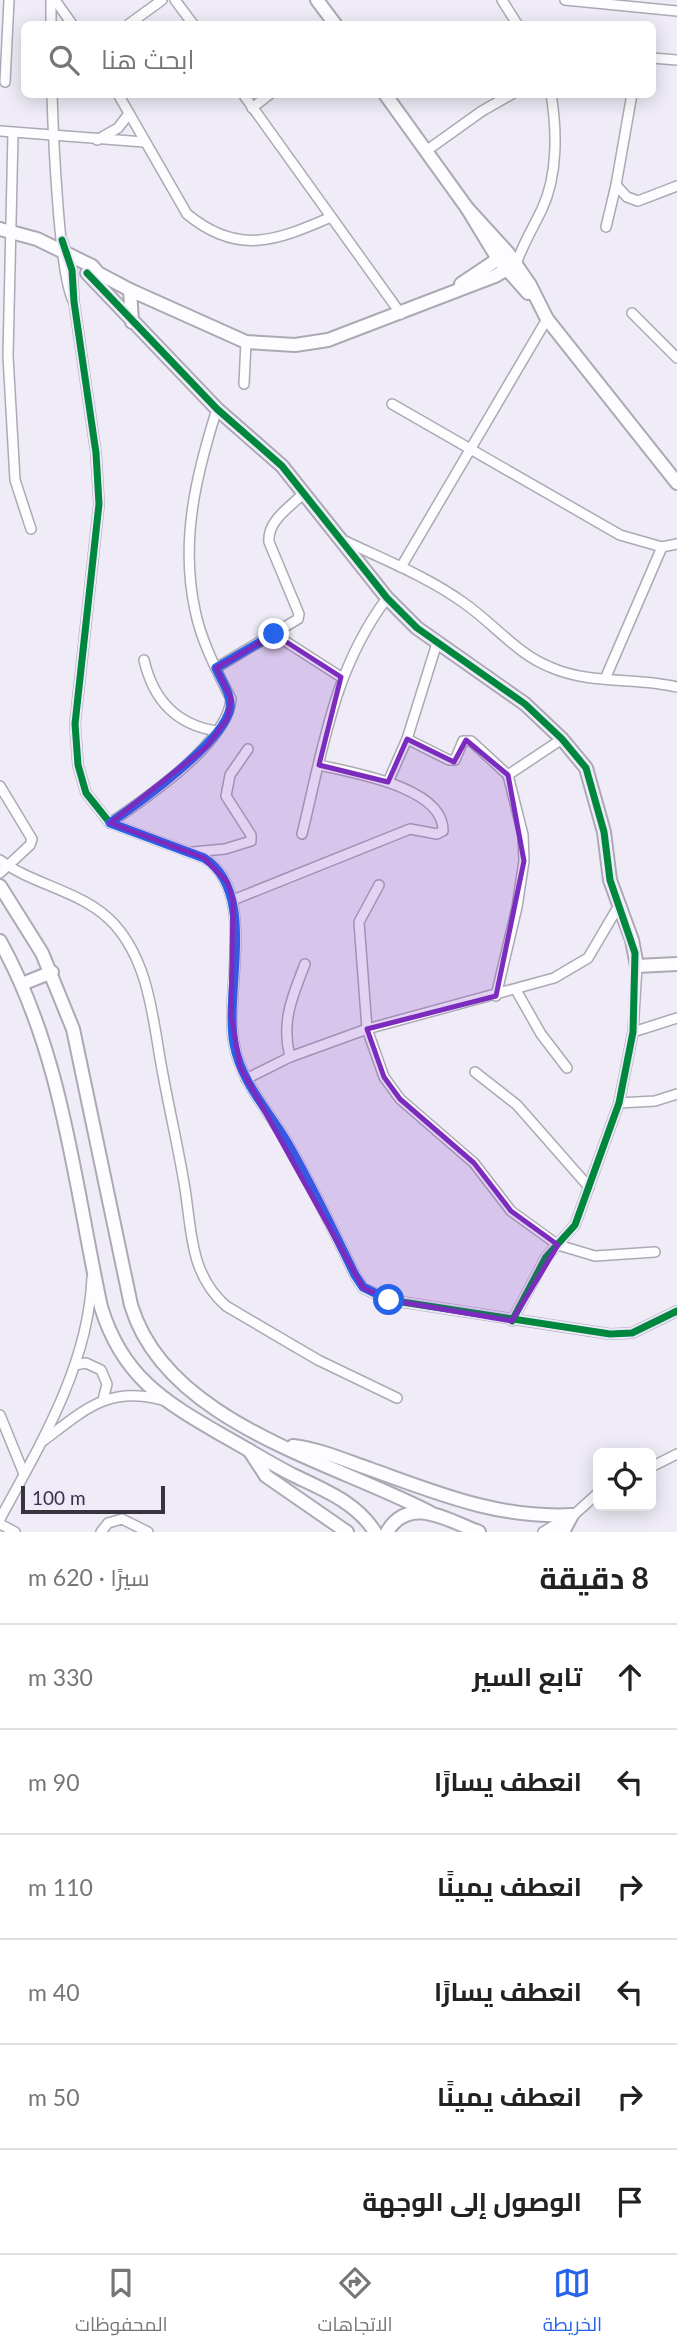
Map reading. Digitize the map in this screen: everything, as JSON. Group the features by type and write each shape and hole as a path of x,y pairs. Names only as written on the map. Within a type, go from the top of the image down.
{"street":[{"path":"5,82 9,0"},
{"path":"51,21 53,0"},
{"path":"53,0 70,21"},
{"path":"133,21 162,0"},
{"path":"175,0 191,21"},
{"path":"317,0 333,21"},
{"path":"502,0 515,21"},
{"path":"565,0 677,12"},
{"path":"656,58 677,60"},
{"path":"52,98 53,137 68,294 74,302 97,466 99,504 75,724 75,748 86,793 110,823 191,852 221,872 233,900 234,1043 246,1079 286,1140 363,1287 389,1300 593,1333 623,1334 643,1329 677,1311"},
{"path":"120,98 187,214 221,236 244,242 269,241 331,216"},
{"path":"246,98 401,314"},
{"path":"252,108 265,98"},
{"path":"388,98 467,208 510,260 547,320 677,483"},
{"path":"426,151 505,98"},
{"path":"4,230 65,254 93,273 246,342 295,345 328,340 401,314 510,260 542,209 550,184 555,138 551,98"},
{"path":"606,227 631,98"},
{"path":"96,140 118,128 128,116"},
{"path":"0,131 144,142"},
{"path":"13,133 4,230 4,314 15,480 31,529"},
{"path":"616,185 627,197 638,201 677,186"},
{"path":"93,273 117,306 217,410 282,466 345,541 387,598 437,643 525,704 562,739 586,768 604,832 610,880 632,940 637,966 633,1032 619,1103 572,1232 539,1269 512,1321"},
{"path":"117,306 117,296 126,288"},
{"path":"126,288 132,322"},
{"path":"632,313 677,358"},
{"path":"401,567 547,320"},
{"path":"244,384 246,342"},
{"path":"392,404 620,535 662,547 677,544"},
{"path":"110,823 206,747 227,719 230,699 195,610 189,543 193,491 217,410"},
{"path":"216,668 298,618 299,614 269,542 268,532 304,493"},
{"path":"345,541 401,567 460,600 494,630 548,667 604,679 677,687"},
{"path":"604,679 662,547"},
{"path":"302,834 341,677 366,626 387,598"},
{"path":"274,634 341,677"},
{"path":"388,782 407,739 437,643"},
{"path":"144,660 149,678 165,706 187,722 217,731"},
{"path":"407,739 449,760 455,760 463,741 471,741 508,775 523,835 524,861 517,907 496,996"},
{"path":"508,775 562,739"},
{"path":"191,852 225,849 251,841 251,835 226,796 230,775 248,749"},
{"path":"233,900 410,829 437,834 443,831 443,821 436,808 388,782 319,765"},
{"path":"0,786 32,839 30,845 3,866 98,911 114,924 142,972 185,1188 193,1252 206,1285 226,1306 318,1360 397,1398"},
{"path":"379,885 359,922 367,1029 384,1077 400,1099 474,1163 510,1211 558,1245 595,1256 655,1251"},
{"path":"0,886 52,972 80,1055 131,1305 140,1332 154,1356 181,1385 279,1446 479,1532"},
{"path":"246,1079 290,1057 367,1029 496,996 554,978 588,958 618,907"},
{"path":"0,941 41,1030 58,1085 101,1307 117,1348 134,1371 164,1400 249,1450 345,1501 364,1517 375,1532"},
{"path":"290,1057 285,1031 286,1016 305,964"},
{"path":"637,966 677,964"},
{"path":"22,984 52,972"},
{"path":"516,990 541,1034 567,1068"},
{"path":"633,1032 677,1018"},
{"path":"475,1072 517,1105 589,1187"},
{"path":"619,1103 655,1101 677,1094"},
{"path":"15,1532 0,1522 42,1443 75,1365 88,1314 92,1264"},
{"path":"75,1365 91,1364 104,1374 107,1390 103,1399"},
{"path":"42,1443 103,1399 128,1395 164,1400"},
{"path":"0,1415 24,1474"},
{"path":"279,1446 315,1450 481,1508 524,1515 572,1515"},
{"path":"249,1450 265,1476 347,1532"},
{"path":"656,1464 677,1454"},
{"path":"555,1532 593,1497"},
{"path":"387,1532 405,1515 430,1513"},
{"path":"544,1532 572,1515"},
{"path":"563,1532 572,1515"},
{"path":"101,1532 108,1523 122,1519 148,1532"}],"highlighted area":[{"path":"274,634 341,677 319,765 388,782 407,739 454,762 466,740 508,775 524,861 496,996 367,1029 384,1077 400,1099 474,1163 511,1211 558,1245 512,1321 389,1300 363,1288 240,1067 231,1015 233,900 227,882 204,858 110,823 206,747 227,719 231,699 216,668"}],"cycle path":[{"path":"62,240 72,270 74,302 96,453 99,504 75,724 78,765 86,793 110,823 204,858 220,873 230,893 235,917 232,1022 238,1058 249,1083 305,1175 355,1275 363,1288 389,1300 610,1334 632,1333 677,1311"},
{"path":"87,273 217,409 282,466 387,598 417,628 525,704 562,739 586,768 604,832 610,880 635,953 633,1032 619,1103 575,1225 546,1257 512,1321"}],"route":[{"path":"274,634 216,668 230,699 230,710 227,719 206,747 137,805 110,823 204,858 214,864 227,881 233,900 235,931 232,1015 234,1043 240,1067 286,1140 355,1275 373,1295 389,1300"}]}
